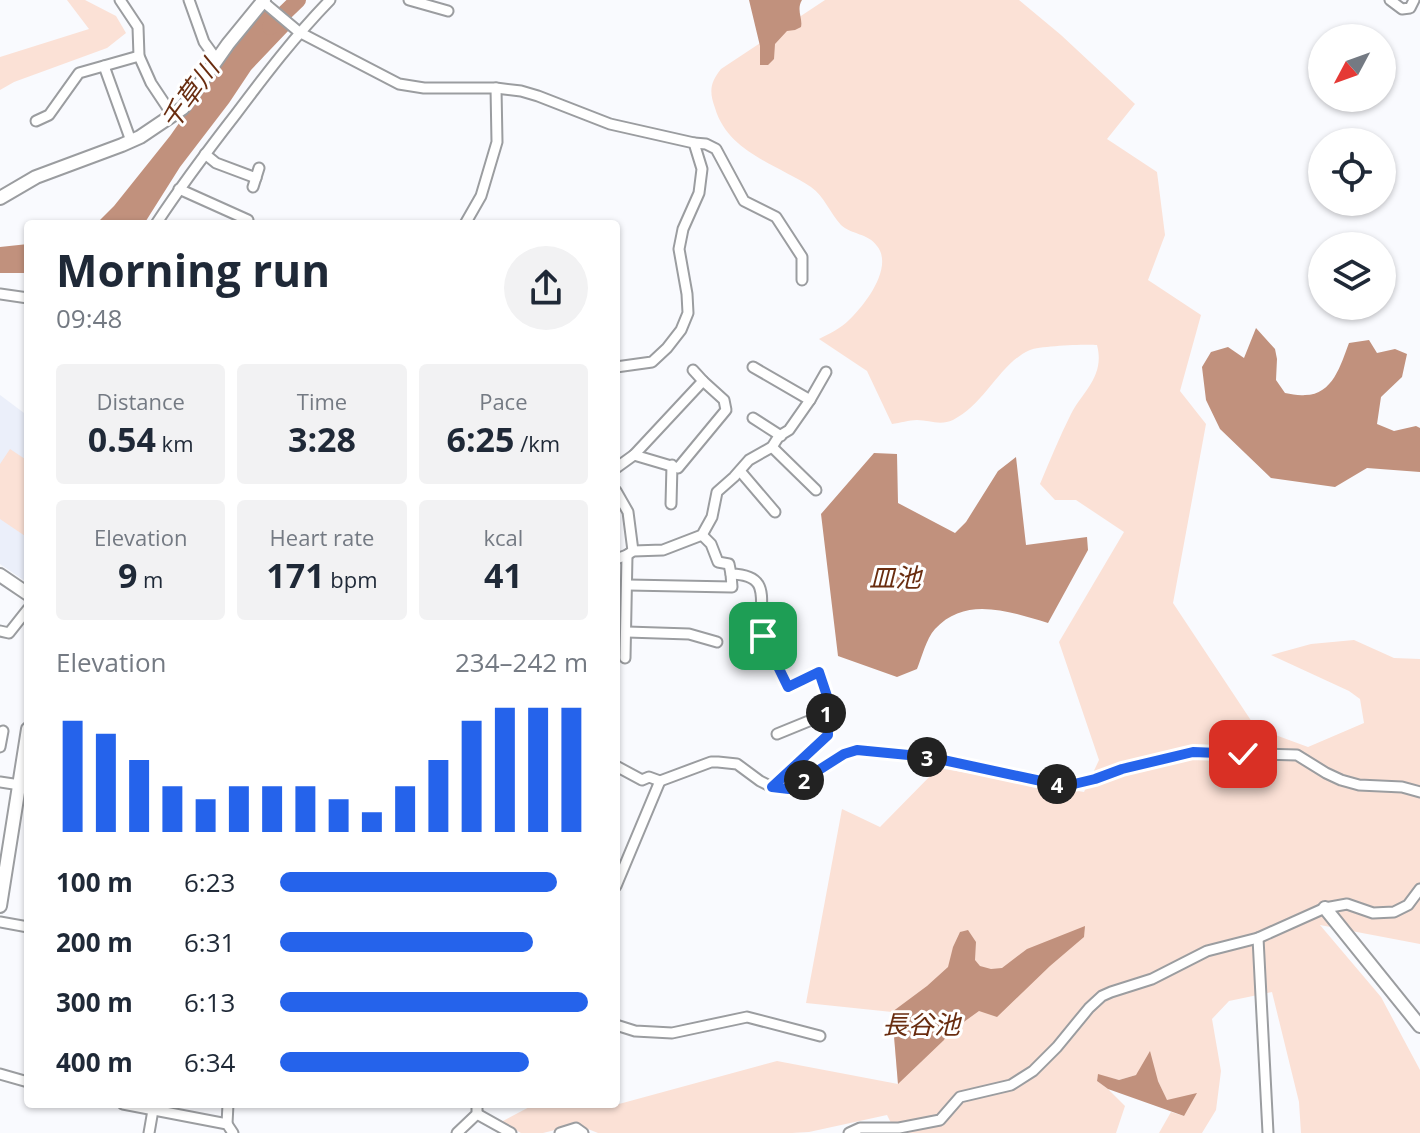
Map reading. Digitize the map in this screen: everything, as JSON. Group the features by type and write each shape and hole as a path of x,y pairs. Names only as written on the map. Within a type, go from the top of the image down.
{"street":[{"path":"120,0 138,27 139,56 151,83 173,116"},
{"path":"189,0 204,42 217,60"},
{"path":"159,220 296,31 330,0"},
{"path":"409,0 448,11"},
{"path":"1390,0 1402,9 1410,8 1414,0"},
{"path":"0,198 36,177 131,141 173,116 183,108 264,2 296,31 399,84 424,88 521,91 610,124 706,144 716,149 744,201 776,217 802,257 802,280"},
{"path":"36,121 49,115 79,73 139,56"},
{"path":"104,66 131,141"},
{"path":"467,220 481,196 497,142 496,88"},
{"path":"620,366 652,362 681,330 688,313 679,249 683,229 699,193 702,169 694,143"},
{"path":"205,154 216,163 256,177"},
{"path":"179,189 248,220"},
{"path":"231,220 233,213"},
{"path":"0,294 24,297"},
{"path":"753,367 810,400"},
{"path":"634,455 678,468 726,410 724,400 693,370"},
{"path":"620,557 630,553 663,550 702,535 712,517 717,492 749,460 772,447 789,430 826,372"},
{"path":"620,465 634,455 703,381"},
{"path":"753,418 781,436"},
{"path":"772,447 816,490"},
{"path":"671,504 672,465"},
{"path":"740,471 775,512"},
{"path":"620,498 628,512 630,553 625,658"},
{"path":"628,585 732,587 729,564 718,562 711,544 702,535"},
{"path":"731,574 747,574 760,586 763,636 788,687 819,672 827,696 828,735 772,787"},
{"path":"0,575 24,591"},
{"path":"0,631 9,633 24,614"},
{"path":"627,632 689,634 717,642"},
{"path":"777,734 826,714"},
{"path":"0,747 3,731"},
{"path":"620,768 642,780 649,777 660,781 711,762 737,764 772,787 789,789 844,754 857,750 929,757 1055,784 1074,784 1193,752 1297,755 1341,780 1420,792"},
{"path":"0,906 24,757"},
{"path":"620,876 660,781"},
{"path":"0,782 20,785"},
{"path":"849,1133 860,1128 899,1128 940,1120 960,1097 1011,1085 1033,1071 1102,996 1152,979 1207,951 1258,938 1325,908 1347,904 1373,913 1394,912 1408,905 1420,889"},
{"path":"1325,908 1420,1026"},
{"path":"0,922 24,926"},
{"path":"1258,938 1268,1133"},
{"path":"620,1026 635,1031 672,1033 747,1017 820,1036"},
{"path":"0,1074 24,1081"},
{"path":"146,1108 230,1129 228,1108"},
{"path":"457,1133 477,1109 511,1133"},
{"path":"149,1133 153,1110"},
{"path":"560,1133 576,1128 583,1133"}],"shaded area":[{"path":"67,0 85,0 116,16 126,33 107,48 0,90 0,57 89,29"},
{"path":"825,0 1019,0 1135,104 1107,139 1157,172 1165,235 1148,280 1201,315 1180,391 1206,424 1173,603 1256,728 1308,747 1364,723 1360,699 1271,655 1311,644 1354,640 1394,658 1420,659 1420,944 1320,925 1381,997 1420,1070 1420,1133 1301,1133 1299,1102 1272,992 1229,1001 1212,1019 1221,1071 1216,1110 1202,1133 1159,1133 1171,1112 1184,1116 1177,1098 1167,1101 1158,1081 1136,1075 1119,1080 1098,1075 1097,1081 1125,1106 1116,1133 896,1133 887,1115 792,1133 598,1133 571,1126 543,1133 521,1133 501,1122 527,1108 620,1108 620,1104 777,1061 898,1084 892,1012 806,1003 842,809 880,827 938,768 1084,792 1099,760 1059,642 1124,532 1076,500 1055,500 1040,484 1071,414 1096,374 1097,345 1030,350 1010,364 974,404 953,420 939,423 914,420 892,424 867,371 819,339 846,323 869,296 882,264 877,246 841,225 811,187 755,155 731,136 721,123 712,97 712,87 721,69"},
{"path":"0,395 24,413 24,580 0,564"},
{"path":"10,449 24,458 24,535 0,519 0,464"}],"water":[{"path":"749,0 802,0 801,27 787,31 775,44 774,59 768,65 760,65 760,46"},
{"path":"260,11 268,11 289,30 251,70 180,167 147,220 100,220 170,136"},
{"path":"24,244 24,273 0,273 0,247"},
{"path":"1256,328 1275,349 1276,380 1285,393 1303,395 1323,390 1334,377 1349,343 1369,340 1377,353 1395,349 1407,354 1402,377 1381,397 1377,424 1394,431 1416,426 1420,428 1420,472 1367,468 1335,487 1271,478 1220,429 1206,400 1202,367 1211,352 1228,347 1244,358"},
{"name":"皿池","path":"874,453 897,454 898,503 955,533 966,522 998,471 1016,457 1026,545 1087,537 1088,550 1048,623 989,609 960,612 935,629 917,669 897,677 838,656 821,514"},
{"name":"長谷池","path":"1085,926 1084,937 997,1017 979,1011 947,1034 898,1084 892,1012 948,967 960,932 968,930 976,942 975,960 980,966 991,969 1002,968 1027,949"},
{"path":"1150,1051 1167,1100 1197,1093 1184,1116 1108,1089 1097,1081 1098,1074 1119,1080 1136,1075"}],"waterway":[{"name":"千草川","path":"270,27 298,0"}],"route":[{"path":"763,636 788,687 819,672 827,696 828,735 772,787 789,789 844,754 857,750 929,757 1055,784 1074,784 1193,752 1243,754"}]}
